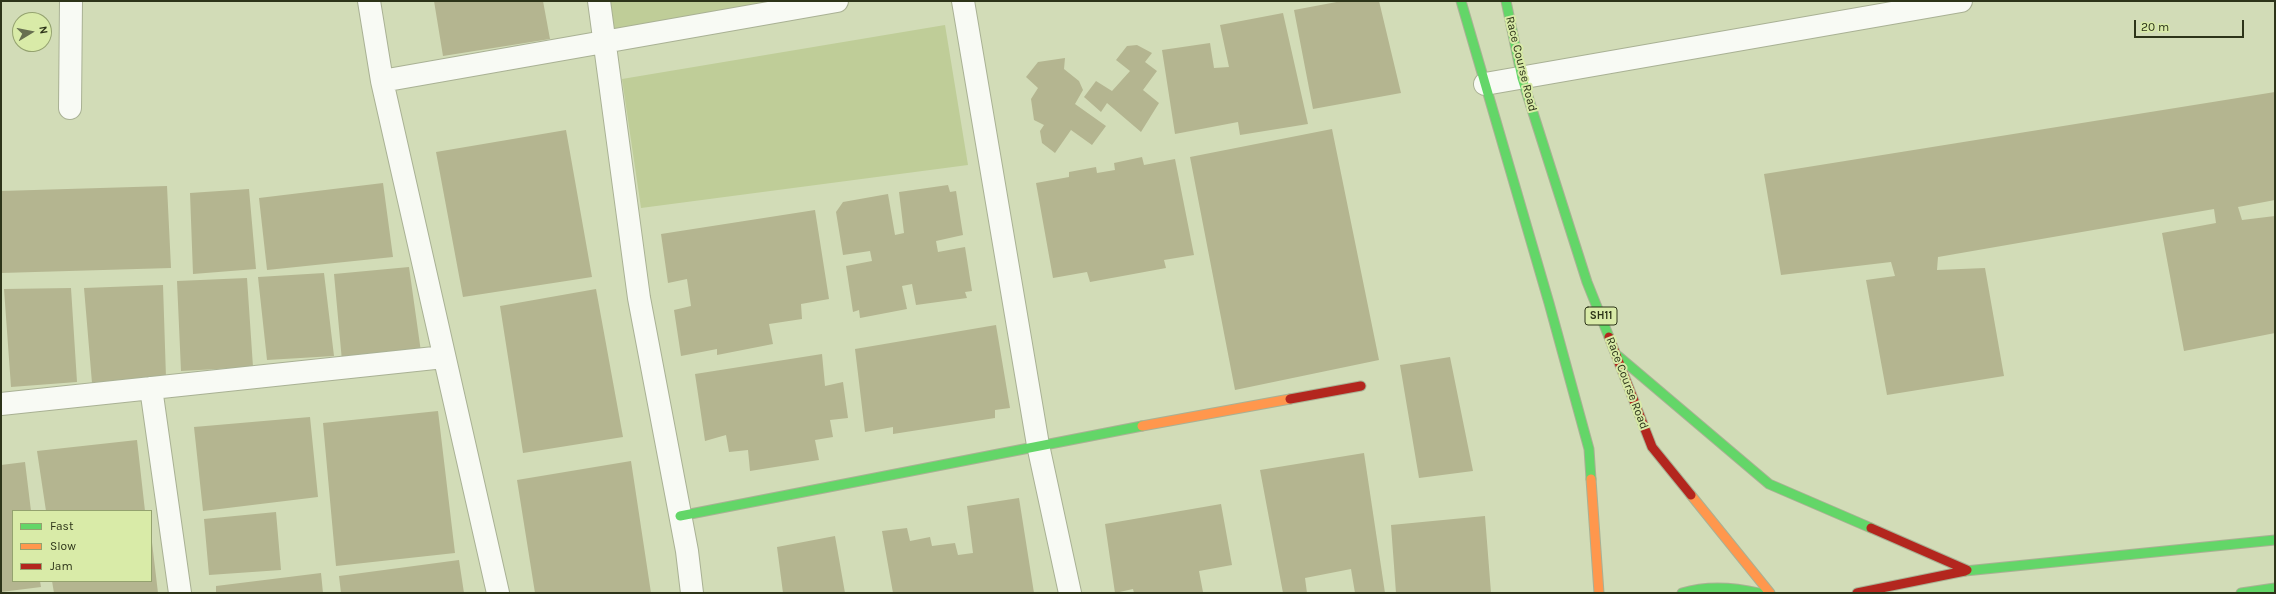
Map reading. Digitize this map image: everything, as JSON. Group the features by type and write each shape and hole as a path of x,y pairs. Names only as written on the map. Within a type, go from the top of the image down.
{"main road":[{"path":"1461,1 1549,303 1589,449 1599,593"},
{"name":"Race Course Road","path":"1506,1 1522,78 1587,282 1652,447 1770,593"},
{"path":"1616,354 1769,484 1967,570"},
{"path":"680,516 1038,445 1361,386"},
{"path":"1857,593 1967,570 2275,540"},
{"path":"1682,593 1699,587 1738,587 1759,593"},
{"path":"2241,593 2275,588"}],"street":[{"path":"70,108 72,1"},
{"path":"369,1 382,81 498,593"},
{"path":"599,1 639,298 680,516 692,593"},
{"path":"382,81 837,1"},
{"path":"963,1 1038,445 1070,593"},
{"path":"1485,84 1960,1"},
{"path":"1,404 444,357"},
{"path":"151,388 180,593"}],"green space":[{"path":"610,1 805,1 614,35"},
{"path":"945,25 968,165 641,208 622,79"}],"building":[{"path":"434,1 543,1 550,39 443,56"},
{"path":"1342,1 1379,1 1401,93 1313,109 1294,10"},
{"path":"1283,13 1308,124 1240,135 1238,122 1175,134 1162,50 1210,43 1214,68 1229,67 1220,25"},
{"path":"1137,45 1152,53 1145,62 1157,71 1143,90 1159,103 1141,132 1107,103 1101,112 1084,97 1096,81 1112,91 1130,71 1116,60 1127,46"},
{"path":"1065,58 1064,69 1079,81 1083,90 1075,104 1106,126 1092,145 1071,130 1055,153 1042,143 1040,131 1044,125 1034,120 1031,99 1038,88 1026,77 1038,62"},
{"path":"2275,92 2275,200 2238,207 2242,220 2275,216 2275,333 2184,351 2162,233 2216,223 2214,209 1938,257 1937,270 1985,268 2004,376 1887,395 1866,280 1895,276 1891,262 1781,275 1764,174"},
{"path":"1332,129 1379,360 1235,390 1190,157"},
{"path":"566,130 592,277 463,297 436,152"},
{"path":"1142,157 1144,165 1175,159 1194,255 1164,260 1166,268 1090,282 1087,272 1053,278 1036,183 1069,177 1069,172 1096,167 1097,173 1115,170 1114,163"},
{"path":"383,183 393,257 267,270 259,198"},
{"path":"948,185 950,192 956,191 963,235 936,241 938,252 965,247 972,291 965,292 967,298 916,305 912,284 902,286 907,309 860,318 859,310 853,312 846,266 872,261 870,251 843,255 836,212 843,202 888,194 895,235 904,233 899,192"},
{"path":"167,186 171,268 1,273 1,191"},
{"path":"249,189 256,269 193,274 190,193"},
{"path":"815,210 829,299 801,304 802,319 769,324 773,344 717,355 717,349 681,356 674,310 691,306 687,279 668,283 661,234"},
{"path":"409,267 421,352 342,361 334,274"},
{"path":"324,273 334,356 267,360 258,277"},
{"path":"247,278 253,367 181,371 177,281"},
{"path":"163,285 166,378 92,383 84,288"},
{"path":"71,288 77,382 11,387 4,289"},
{"path":"596,289 623,437 523,453 500,306"},
{"path":"996,325 1010,408 995,410 995,418 893,434 893,427 865,432 855,349"},
{"path":"822,354 825,386 843,382 848,418 830,420 833,437 815,440 819,460 750,471 748,450 729,452 726,435 705,441 695,374"},
{"path":"1450,357 1473,471 1419,478 1400,365"},
{"path":"438,411 455,553 336,566 323,423"},
{"path":"310,417 318,497 203,511 194,427"},
{"path":"137,440 145,510 46,510 37,451"},
{"path":"1364,453 1385,593 1355,593 1351,569 1305,578 1307,593 1283,593 1260,470"},
{"path":"631,461 651,593 535,593 517,480"},
{"path":"25,462 31,510 12,510 12,582 40,582 41,587 1,592 1,465"},
{"path":"1019,498 1034,593 893,593 882,531 907,528 910,541 930,537 932,546 955,543 958,555 973,553 967,506"},
{"path":"1221,504 1232,565 1199,571 1203,592 1134,593 1133,589 1115,593 1105,524"},
{"path":"276,512 281,570 209,575 204,519"},
{"path":"1485,516 1491,593 1396,593 1391,525"},
{"path":"835,536 845,593 783,593 777,547"},
{"path":"152,542 158,593 54,593 52,582 152,582"},
{"path":"459,560 464,593 341,593 339,576"},
{"path":"321,573 323,593 216,593 216,586"}],"traffic: fast":[{"path":"1461,1 1549,303 1589,449 1591,479"},
{"path":"1506,1 1522,78 1587,282 1609,337"},
{"path":"1618,356 1769,484 1871,528"},
{"path":"680,516 1142,426"},
{"path":"1965,571 2275,540"},
{"path":"1682,593 1692,590 1711,588 1740,589 1759,593"},
{"path":"2241,593 2275,588"}],"traffic: slow":[{"path":"1142,426 1290,399"},
{"path":"1591,479 1599,593"},
{"path":"1691,495 1770,593"}],"traffic: jam":[{"path":"1609,337 1652,447 1691,495"},
{"path":"1290,399 1361,386"},
{"path":"1871,528 1967,570"},
{"path":"1857,593 1965,571"}]}
